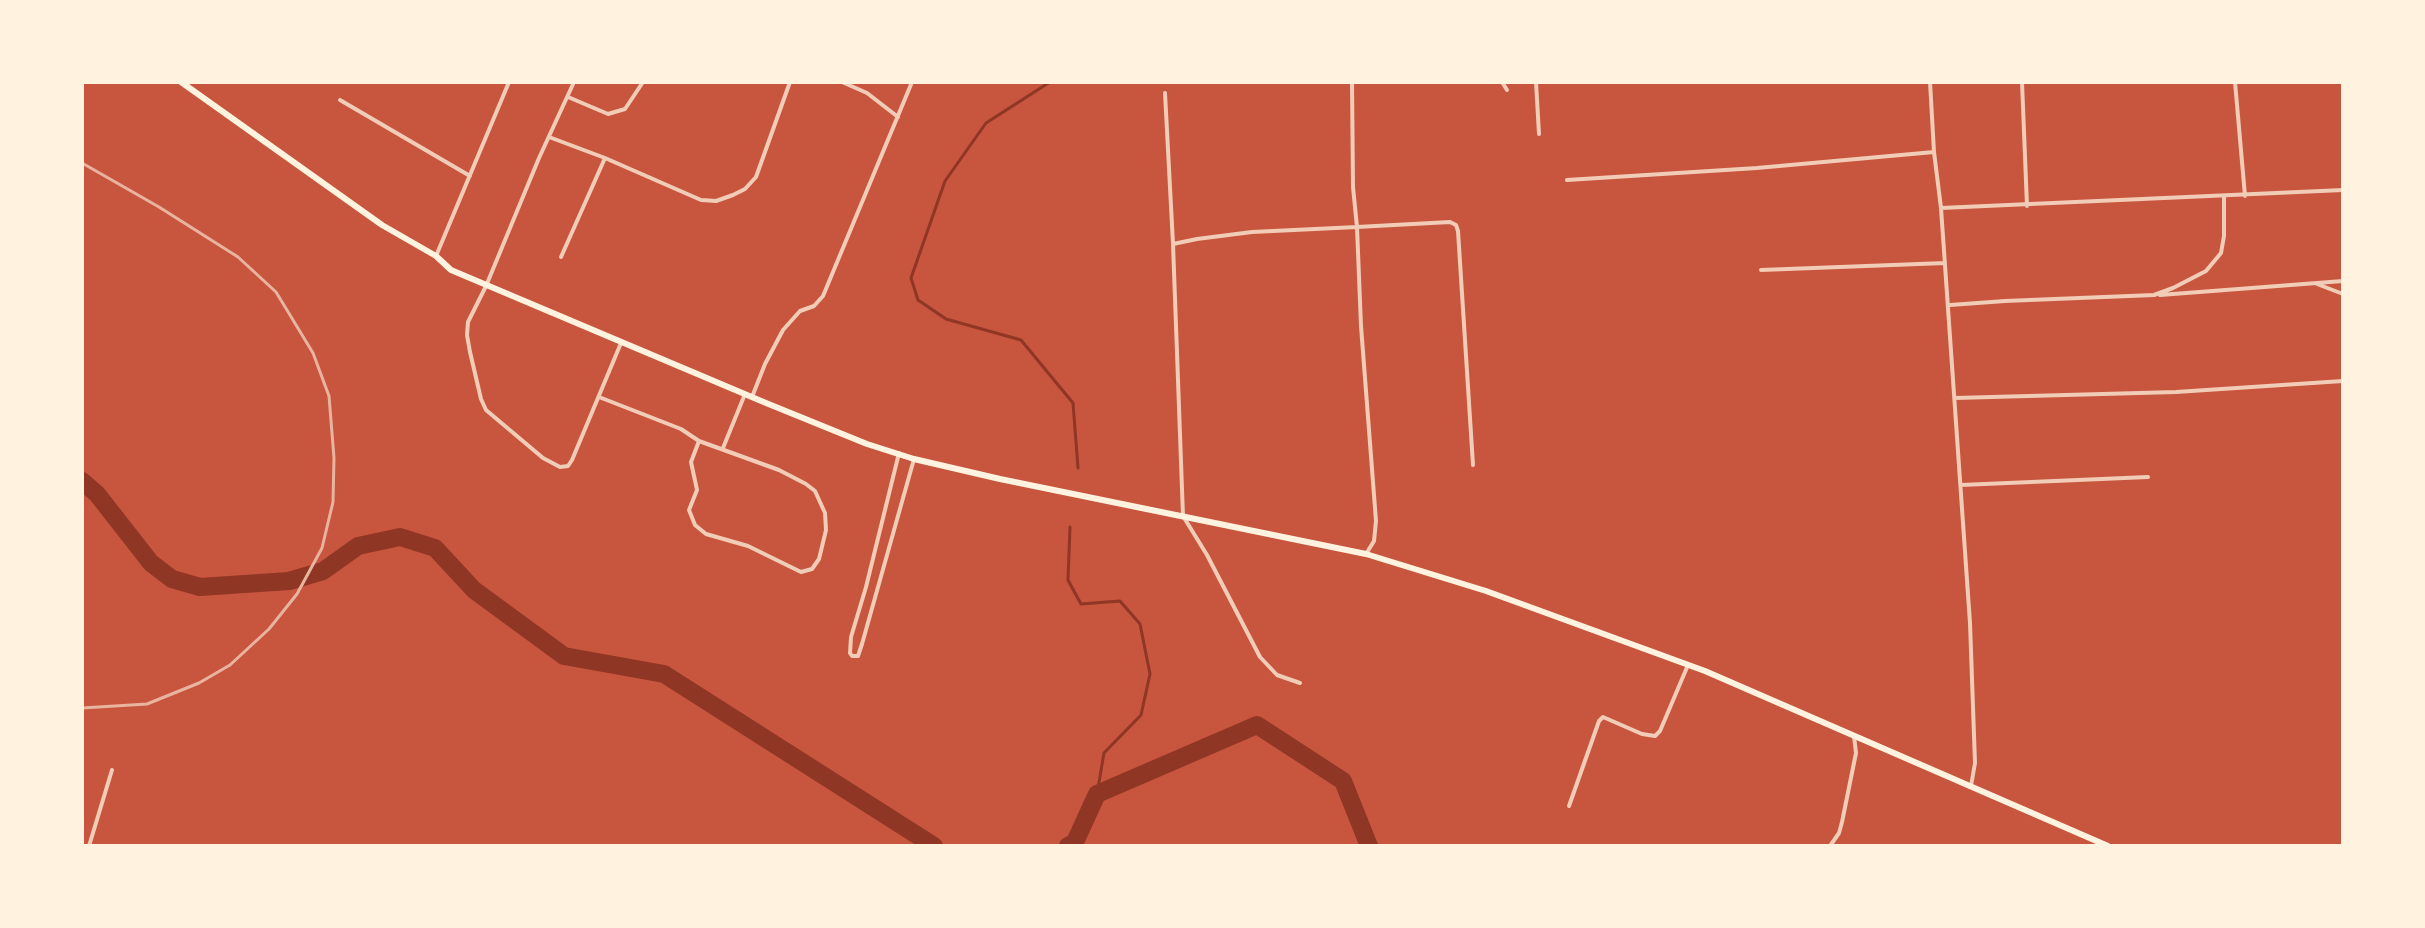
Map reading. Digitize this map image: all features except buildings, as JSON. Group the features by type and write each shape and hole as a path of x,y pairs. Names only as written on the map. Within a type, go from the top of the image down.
{"main road":[{"path":"181,82 382,225 436,256 451,270 867,444 914,459 1000,479 1366,554 1486,591 1688,665 2108,846"}],"street":[{"path":"436,256 509,82"},
{"path":"574,82 468,322 467,335 481,399 486,410 543,458 560,467 568,466 622,342"},
{"path":"568,97 608,114 625,109 643,82"},
{"path":"549,137 701,200 716,201 745,189 756,177 790,82"},
{"path":"842,82 867,93 898,117"},
{"path":"723,449 783,330 800,311 814,306 823,296 912,82"},
{"path":"1352,82 1353,187 1376,521 1374,541 1366,554"},
{"path":"1502,82 1507,90"},
{"path":"1536,82 1539,134"},
{"path":"1930,82 1970,623 1975,748 1971,786"},
{"path":"2022,82 2027,206"},
{"path":"2235,82 2245,196"},
{"path":"1165,93 1183,516 1260,657 1277,675 1300,683"},
{"path":"340,100 470,176"},
{"path":"1567,180 1757,168 1934,152"},
{"path":"561,257 605,158"},
{"path":"1941,208 2343,190"},
{"path":"2154,295 2192,280 2215,262 2221,253 2224,236 2224,197"},
{"path":"1173,244 1252,232 1443,222 1456,225 1473,465"},
{"path":"1761,270 1945,263"},
{"path":"1948,306 2343,281"},
{"path":"2314,283 2343,294"},
{"path":"1955,398 2176,392 2343,381"},
{"path":"599,397 681,429 699,441 795,477 815,491 825,513 826,530 819,559 808,571 801,572 748,546 706,534 695,525 689,510 697,490 691,462 699,441"},
{"path":"899,453 851,637 852,656 858,656 860,652 914,459"},
{"path":"1961,485 2148,477"},
{"path":"1569,806 1599,721 1603,717 1642,734 1655,736 1660,731 1688,665"},
{"path":"1830,846 1842,822 1856,753 1854,736"},
{"path":"89,846 112,770"}],"waterway":[{"path":"1050,82 986,123 945,181 911,278 918,300 946,319 1021,340 1073,403 1078,468"},
{"path":"82,481 97,494 151,563 172,579 200,587 289,581 323,571 358,546 400,537 435,548 474,590 564,656 664,674 934,846"},
{"path":"1070,527 1068,580 1081,604 1120,601 1140,624 1150,674 1141,715 1104,753 1097,794"},
{"path":"1068,846 1075,842 1097,794 1257,725 1343,781 1369,846"}],"railway":[{"path":"82,163 238,257 276,292 313,353 329,396 334,458 333,502 322,548 297,594 269,629 230,665 199,683 147,704 82,708"}]}
